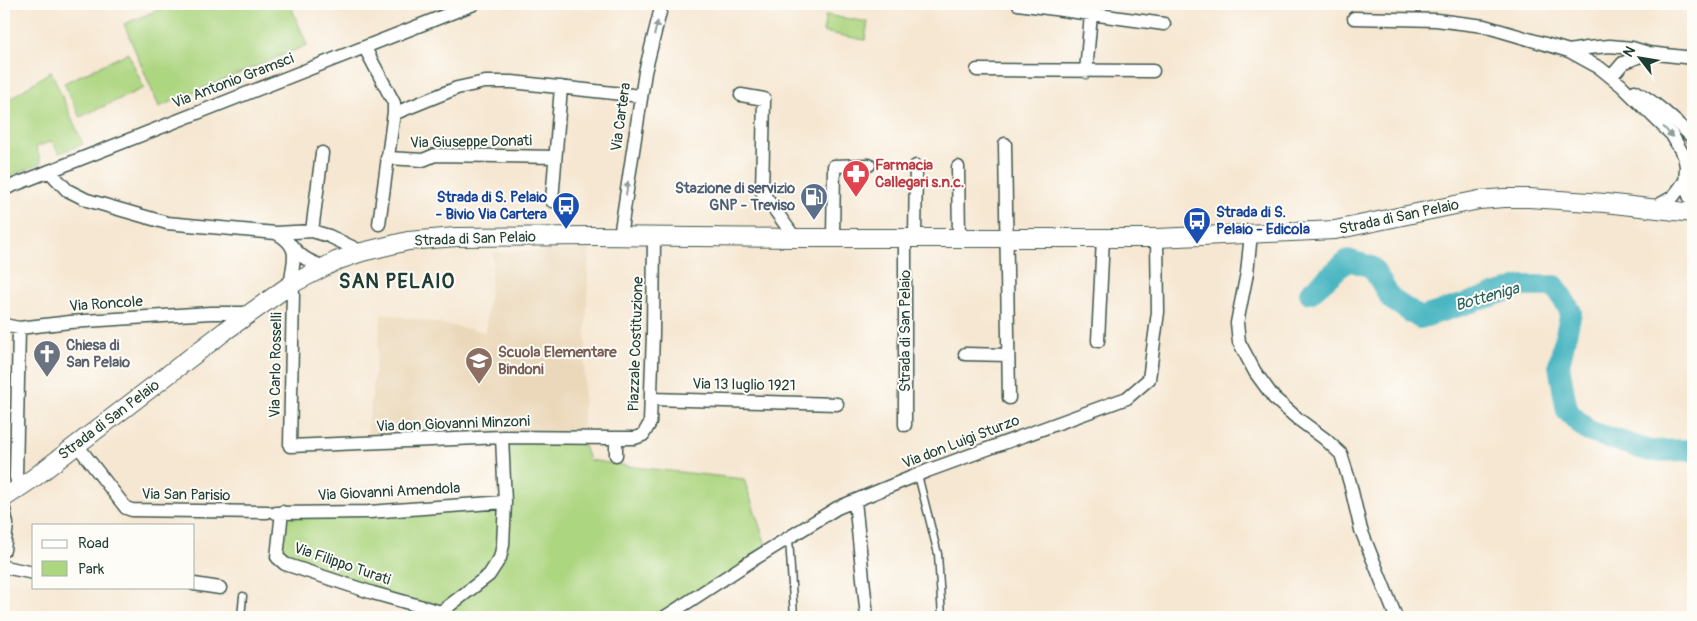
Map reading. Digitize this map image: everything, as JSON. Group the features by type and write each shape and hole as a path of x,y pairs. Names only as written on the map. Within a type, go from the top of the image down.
{"main road":[{"name":"Strada di San Pelaio","path":"4,498 290,284 324,266 362,252 408,242 430,239 620,236 1157,238 1335,230 1479,200 1529,198 1693,213"}],"street":[{"name":"Via Antonio Gramsci","path":"4,189 474,4"},
{"name":"Via Cartera","path":"620,236 645,72 662,4"},
{"path":"1018,4 1164,24"},
{"path":"1086,72 1091,14"},
{"path":"1354,18 1436,20 1484,26 1569,52 1600,68 1672,135 1684,156 1686,191 1693,205"},
{"path":"1569,52 1610,46 1693,58"},
{"path":"365,48 394,104 379,224"},
{"path":"1616,81 1623,63 1648,53"},
{"path":"977,70 1153,72"},
{"path":"1616,81 1645,96 1675,120 1693,138"},
{"path":"394,112 457,88 485,82 512,82 641,96"},
{"path":"552,201 561,87"},
{"path":"741,95 764,99 762,192 795,238"},
{"path":"1005,144 1009,398"},
{"path":"312,231 322,153"},
{"name":"Via Giuseppe Donati","path":"387,158 422,160 435,156 555,157"},
{"path":"832,238 834,166 869,165"},
{"name":"Strada di San Pelaio","path":"905,425 910,238 916,166"},
{"path":"958,167 959,238"},
{"path":"48,171 66,190 87,200 167,223 276,233 312,231 329,236 362,252"},
{"path":"1653,208 1673,197 1685,181"},
{"path":"276,233 289,241 303,258 313,264 324,266"},
{"path":"1251,234 1247,273 1237,323 1239,342 1255,372 1274,398 1341,454 1361,530 1396,617"},
{"name":"Piazzale Costituzione","path":"616,438 635,438 643,435 650,423 654,237"},
{"path":"1098,341 1103,238"},
{"name":"Via don Luigi Sturzo","path":"666,617 837,508 918,475 1128,398 1149,379 1158,312 1157,238"},
{"name":"Via Carlo Rosselli","path":"290,446 293,293 290,284 294,266 291,245"},
{"path":"210,313 225,331"},
{"name":"Via Roncole","path":"4,325 19,328 70,322 210,313 249,313"},
{"path":"19,328 16,477 19,488"},
{"path":"965,354 1008,355"},
{"name":"Via 13 luglio 1921","path":"651,399 837,404"},
{"path":"441,614 489,575 500,558 503,545 505,502 502,437"},
{"name":"Via don Giovanni Minzoni","path":"290,446 502,437 616,438"},
{"path":"616,438 616,455"},
{"name":"Via San Parisio","path":"77,445 126,508 132,510 275,513"},
{"path":"855,501 867,617"},
{"name":"Via Giovanni Amendola","path":"275,513 369,512 505,502"},
{"path":"4,509 6,524 4,550"},
{"name":"Via Filippo Turati","path":"275,513 277,557 285,564 373,594 441,614"},
{"path":"4,567 32,573"},
{"path":"195,584 220,588"}],"lane":[{"path":"918,475 938,554 942,617"},
{"path":"789,538 794,617"},
{"path":"241,617 243,596"}],"shaded area":[{"name":"Scuola Elementare Bindoni","path":"589,250 582,439 366,443 382,313 485,332 494,252"}],"green space":[{"path":"172,4 290,4 307,45 159,107 124,24"},
{"path":"826,15 868,22 865,40 823,32"},
{"path":"128,53 144,88 80,117 64,83"},
{"path":"51,71 83,144 59,153 52,141 36,147 41,163 4,179 4,103"},
{"path":"502,437 582,439 589,460 744,479 768,551 666,617 441,617 285,564 279,535 282,512 503,503"}],"waterway":[{"name":"Botteniga","path":"1310,293 1348,260 1372,267 1391,299 1420,318 1523,286 1555,286 1571,312 1559,365 1567,411 1588,431 1650,451 1693,450"}],"place":[{"name":"Farmacia Callegari s.n.c.","path":"856,198"},
{"name":"Stazione di servizio GNP - Treviso","path":"814,221"},
{"name":"Strada di S. Pelaio - Bivio Via Cartera","path":"566,230"},
{"name":"Strada di S. Pelaio - Edicola","path":"1197,245"},
{"name":"Chiesa di San Pelaio","path":"47,378"},
{"name":"Scuola Elementare Bindoni","path":"479,385"}],"district":[{"name":"SAN PELAIO","path":"397,281"}]}
